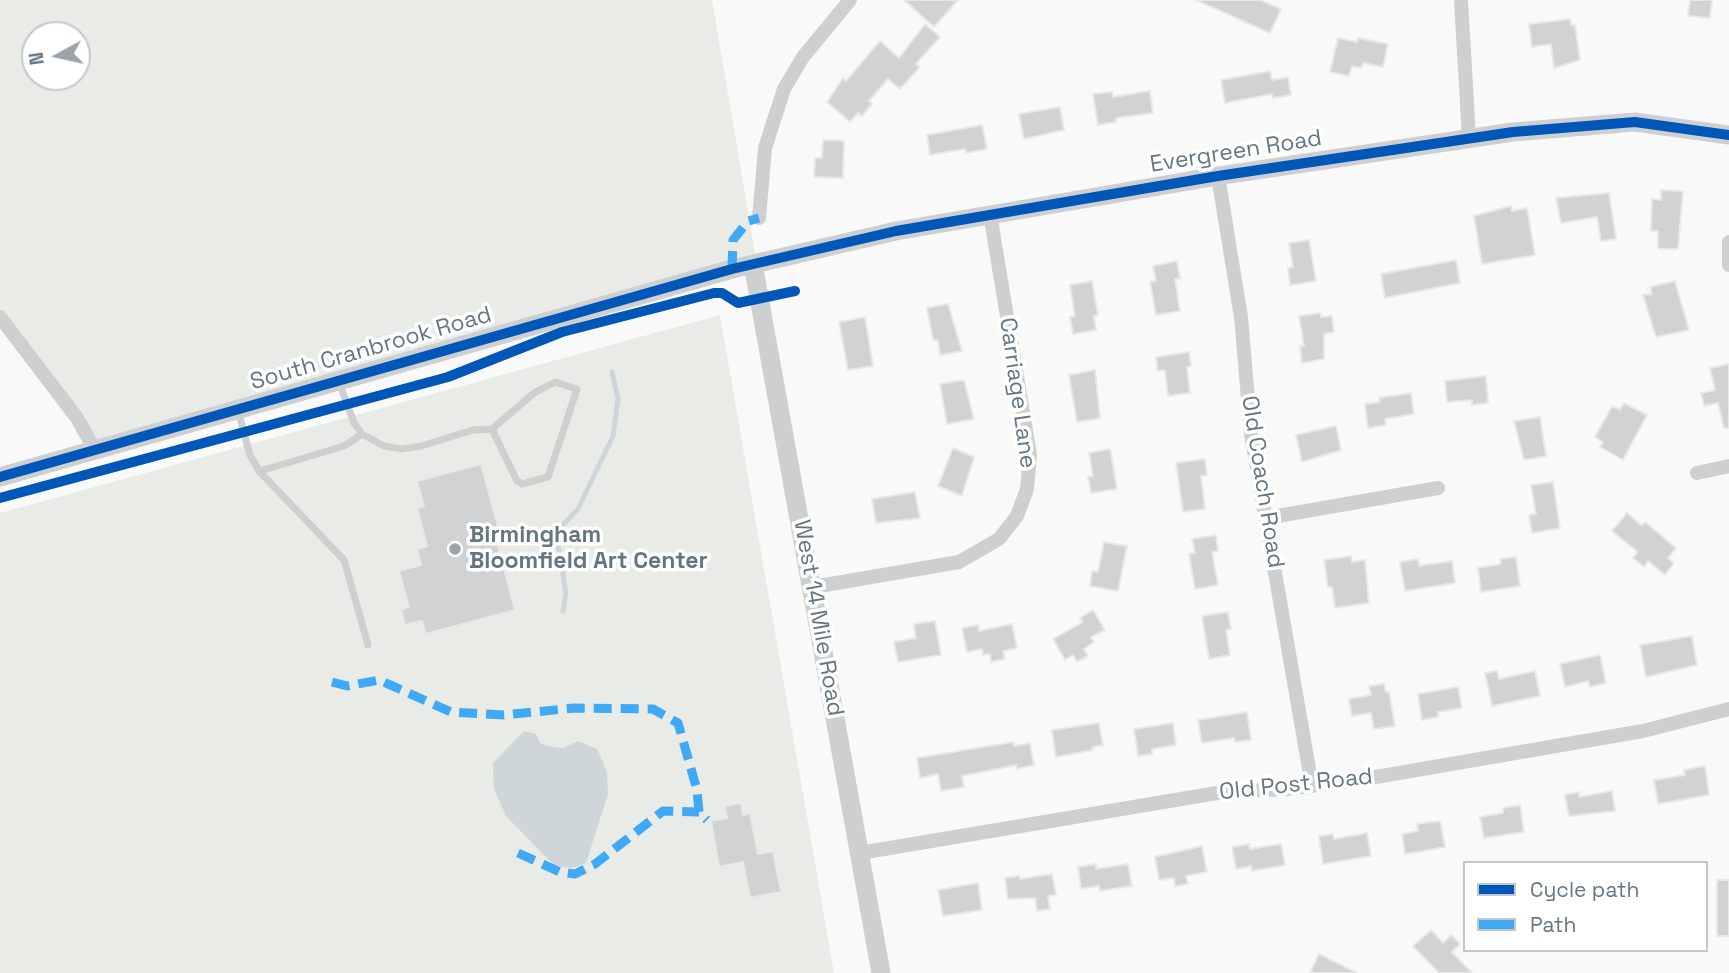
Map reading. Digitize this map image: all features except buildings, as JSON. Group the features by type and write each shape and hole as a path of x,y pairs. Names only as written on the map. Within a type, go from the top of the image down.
{"street":[{"path":"759,218 765,148 776,106 803,57 850,0"},
{"path":"1461,0 1469,138"},
{"name":"Evergreen Road","path":"753,264 990,214 1469,138 1623,122 1669,125 1729,135"},
{"name":"Old Coach Road","path":"1218,176 1240,307 1251,434 1312,786"},
{"name":"Carriage Lane","path":"813,587 959,562 999,538 1017,516 1027,489 1030,455 990,214"},
{"path":"1729,242 1729,265"},
{"name":"South Cranbrook Road","path":"0,477 753,264"},
{"name":"West 14 Mile Road","path":"753,264 881,973"},
{"path":"0,317 70,408 95,450"},
{"path":"1697,472 1729,466"},
{"path":"1266,518 1438,488"},
{"name":"Old Post Road","path":"860,853 1223,792 1312,786 1619,736 1729,709"}],"lane":[{"path":"338,381 354,423 362,434 384,446 402,449 473,430 492,429 543,387 555,382 577,389 548,477 522,484 517,481 492,429"},
{"path":"238,410 250,455 259,471 344,560 368,645"},
{"path":"259,471 344,446 362,434"}],"shaded area":[{"path":"0,0 712,0 756,259 93,441 0,321"},
{"path":"720,315 834,973 0,973 0,513"},
{"path":"524,731 536,734 540,743 548,746 563,748 578,741 597,749 607,772 608,794 586,863 572,868 555,866 506,816 494,789 493,763"}],"waterway":[{"path":"563,611 566,593 557,539 563,525 578,509 613,436 618,399 612,372"}],"marked path":[{"path":"732,269 733,240 748,221 759,218"},
{"path":"332,682 347,686 379,680 451,712 504,715 574,708 653,709 678,723 697,790 699,812 707,820"},
{"path":"518,853 560,872 575,874 595,864 663,811 699,812"}],"cycle path":[{"path":"0,477 732,269 896,231 1218,176 1513,132 1635,122 1729,135"},
{"path":"0,498 448,377 562,332 714,293 722,293 738,303 795,291"}],"place":[{"name":"Birmingham Bloomfield Art Center","path":"455,549"}]}
